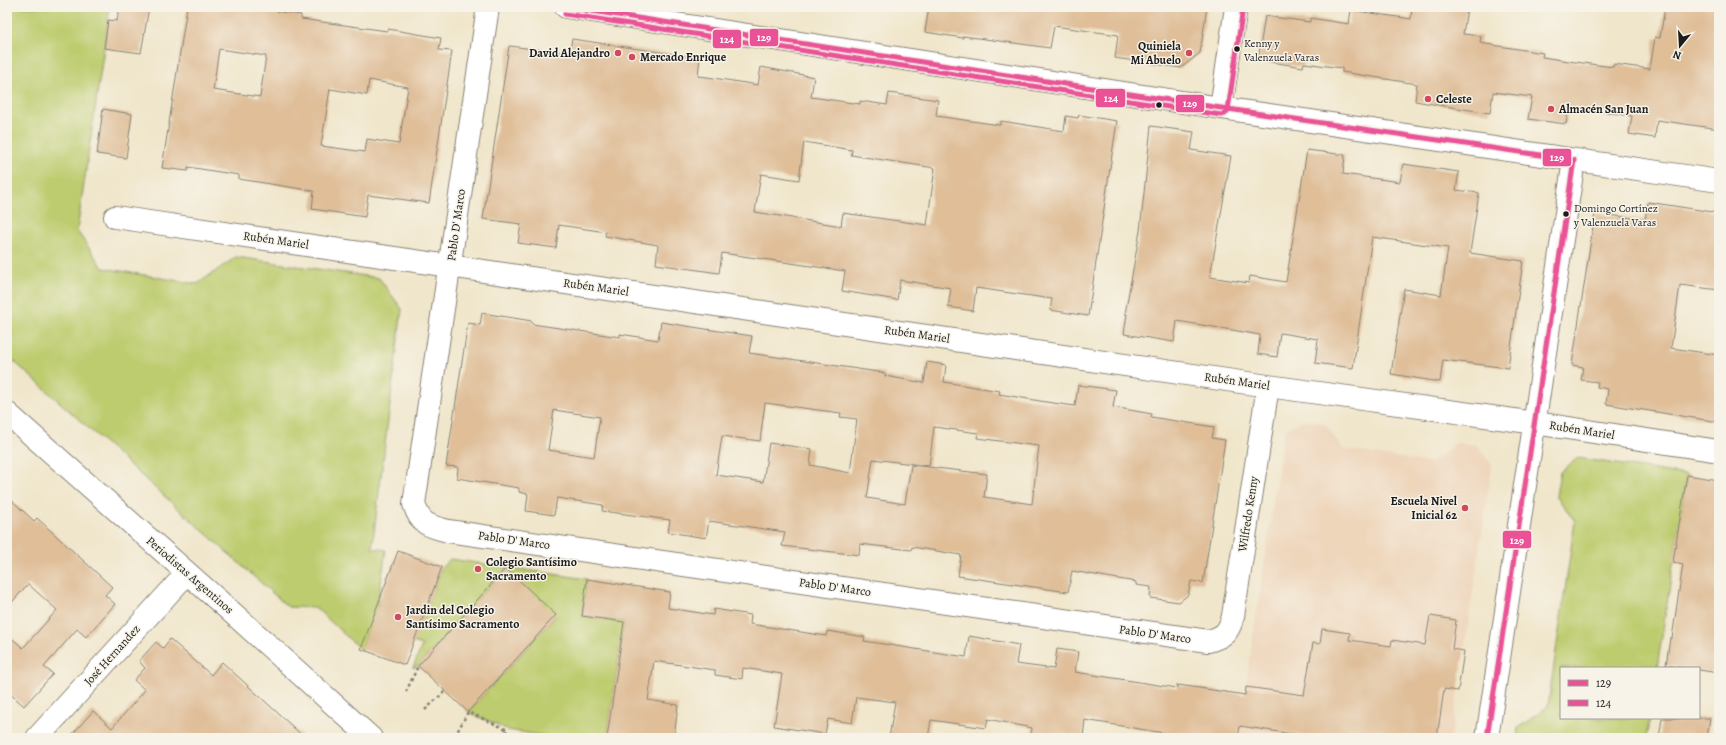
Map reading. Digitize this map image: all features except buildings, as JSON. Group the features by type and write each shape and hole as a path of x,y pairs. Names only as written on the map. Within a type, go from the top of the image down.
{"street":[{"name":"Pablo D' Marco","path":"488,7 414,504 418,516 424,523 448,531 1187,639 1208,641 1218,638"},
{"path":"566,7 1221,108 1719,181"},
{"path":"1221,108 1236,7"},
{"path":"1487,738 1574,160"},
{"name":"Rubén Mariel","path":"115,217 1268,386 1534,422 1719,451"},
{"name":"Wilfredo Kenny","path":"1218,638 1225,633 1230,626 1233,616 1268,386"},
{"name":"Periodistas Argentinos","path":"7,413 371,738"},
{"name":"José Hernandez","path":"36,738 187,573"}],"path":[{"path":"406,692 418,666"},
{"path":"425,710 445,691"},
{"path":"455,736 468,712 508,730 501,738"}],"shaded area":[{"path":"1303,420 1324,423 1343,449 1431,463 1456,443 1477,445 1492,465 1451,738 1238,738 1284,431"}],"green space":[{"path":"7,7 110,7 77,231 103,268 197,284 236,257 379,278 402,309 372,548 386,550 377,608 361,650 316,608 288,607 7,355"},
{"path":"1578,458 1687,475 1657,667 1560,667 1560,719 1650,719 1646,738 1517,738 1518,728 1548,706 1575,521 1556,496 1560,472"},
{"path":"450,559 587,579 582,616 624,622 607,738 558,738 508,730 468,712 556,616 506,568 418,666 413,668 422,645 413,642 442,567"}],"transit line":[{"name":"129","path":"566,7 1221,108 1574,160 1487,738"},
{"name":"124","path":"565,14 1221,115 1225,114 1228,110 1243,8"}],"place":[{"name":"Kenny y Valenzuela Varas","path":"1237,49"},
{"name":"David Alejandro","path":"618,53"},
{"name":"Quiniela Mi Abuelo","path":"1189,53"},
{"name":"Mercado Enrique","path":"632,57"},
{"name":"Celeste","path":"1428,99"},
{"name":"Almacén San Juan","path":"1551,109"},
{"name":"Domingo Cortínez y Valenzuela Varas","path":"1566,214"},
{"name":"Escuela Nivel Inicial 62","path":"1465,508"},
{"name":"Colegio Santísimo Sacramento","path":"478,569"},
{"name":"Jardin del Colegio Santísimo Sacramento","path":"398,617"}]}
